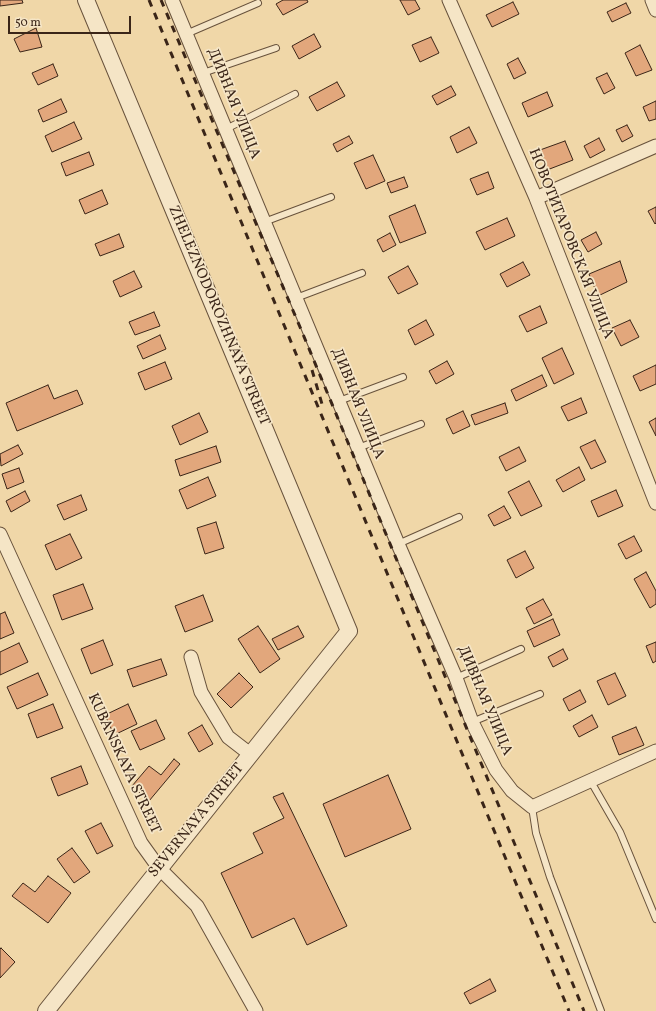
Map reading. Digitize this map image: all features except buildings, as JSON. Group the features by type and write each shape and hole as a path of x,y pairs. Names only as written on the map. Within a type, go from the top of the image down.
{"street":[{"name":"ZHELEZNODOROZHNAYA STREET","path":"86,0 349,632"},
{"name":"ДИВНАЯ УЛИЦА","path":"172,0 398,544 456,678 472,722 496,770 512,790 532,806"},
{"name":"НОВОТИТАРОВСКАЯ УЛИЦА","path":"449,0 536,198 656,503"},
{"path":"652,0 656,10"},
{"path":"536,198 656,146"},
{"name":"KUBANSKAYA STREET","path":"0,534 141,843 159,868 197,906 256,1011"},
{"name":"SEVERNAYA STREET","path":"46,1011 349,632"},
{"path":"191,657 201,692 228,737 250,754"},
{"path":"532,806 656,751"}],"lane":[{"path":"186,34 258,3"},
{"path":"203,73 276,48"},
{"path":"226,129 295,94"},
{"path":"264,222 331,197"},
{"path":"296,298 362,273"},
{"path":"339,401 403,377"},
{"path":"358,448 421,424"},
{"path":"398,544 459,517"},
{"path":"456,678 521,649"},
{"path":"472,722 540,694"},
{"path":"590,780 620,832 656,919"},
{"path":"532,806 536,833 550,877 601,1011"}],"railway":[{"path":"149,0 569,1011"},
{"path":"161,0 300,327 584,1011"},
{"path":"312,370 322,404"}]}
